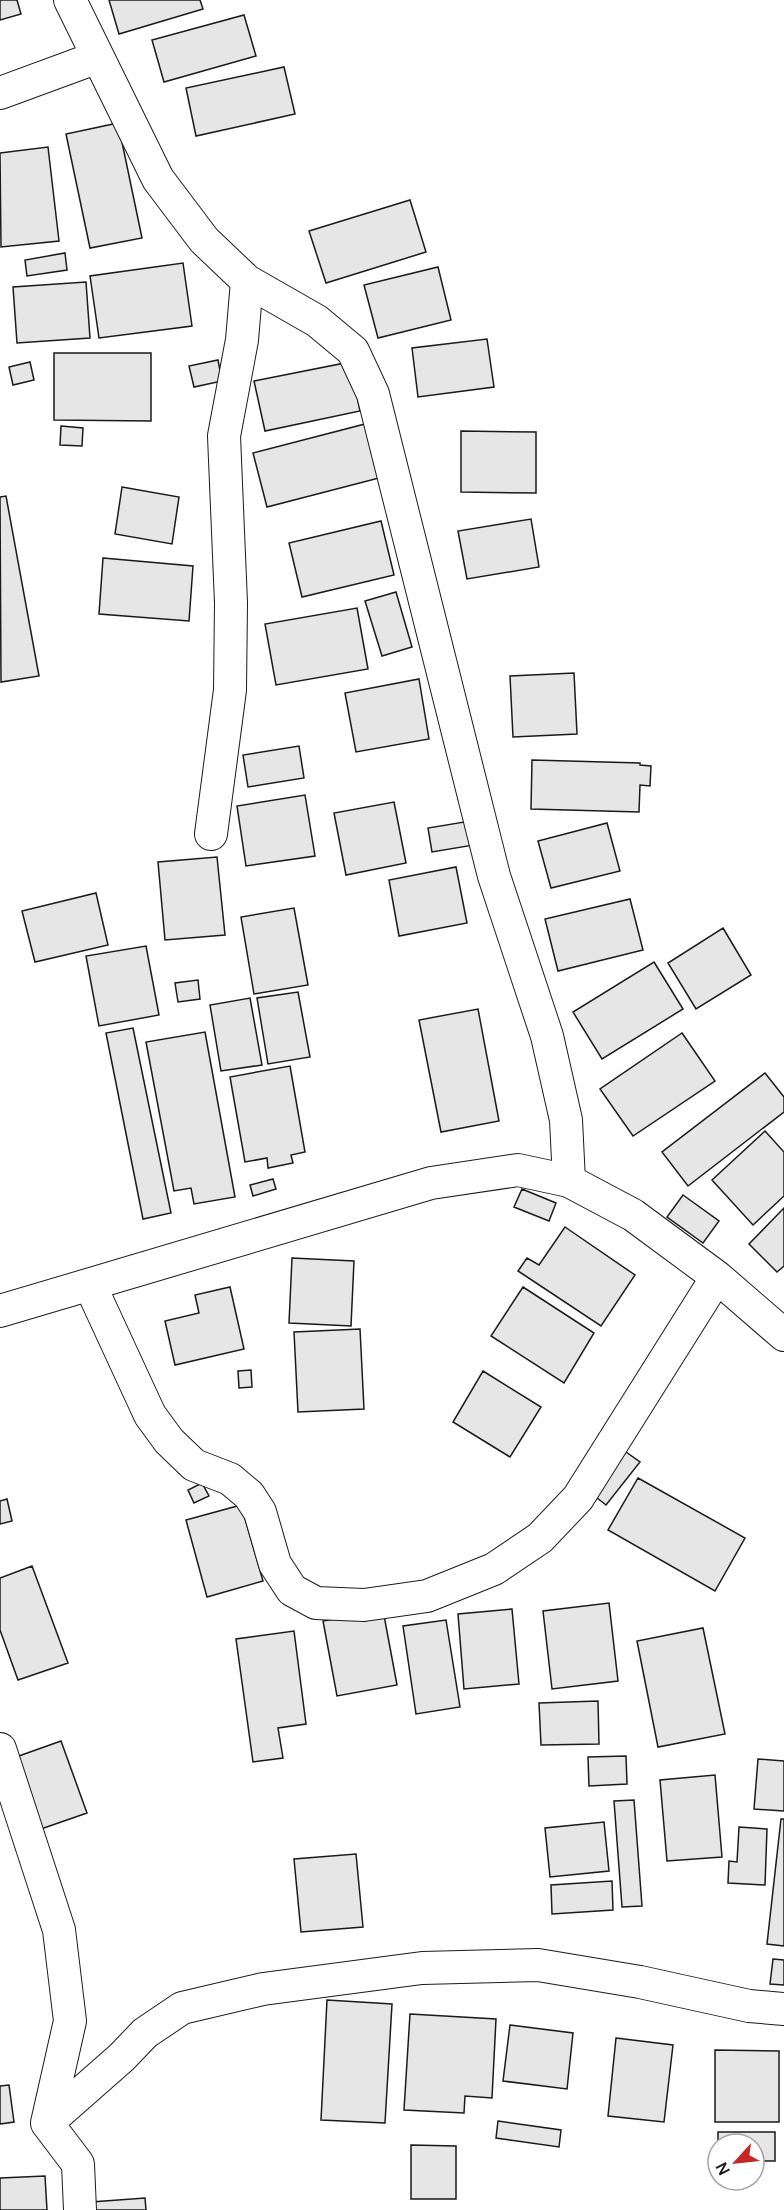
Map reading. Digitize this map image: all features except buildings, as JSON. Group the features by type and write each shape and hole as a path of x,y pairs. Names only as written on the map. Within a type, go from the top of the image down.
{"street":[{"path":"70,0 158,179 204,240 247,281 317,321 353,351 373,394 494,876 547,1036 566,1120 569,1181"},
{"path":"0,93 98,57"},
{"path":"211,834 230,690 231,603 224,436 242,340 247,281"},
{"path":"0,1311 431,1183 518,1170 569,1181 633,1215 717,1277 784,1335"},
{"path":"90,1286 150,1415 169,1441 194,1465 230,1479 249,1496 260,1512 275,1564 292,1590 316,1603 364,1605 427,1596 494,1569 540,1538 578,1498 717,1277"},
{"path":"0,1749 59,1930 70,2021 47,2123 78,2164 80,2210"},
{"path":"47,2123 122,2057 145,2033 182,2008 263,1989 422,1968 538,1965 640,1982 750,2006 784,2009"}]}
